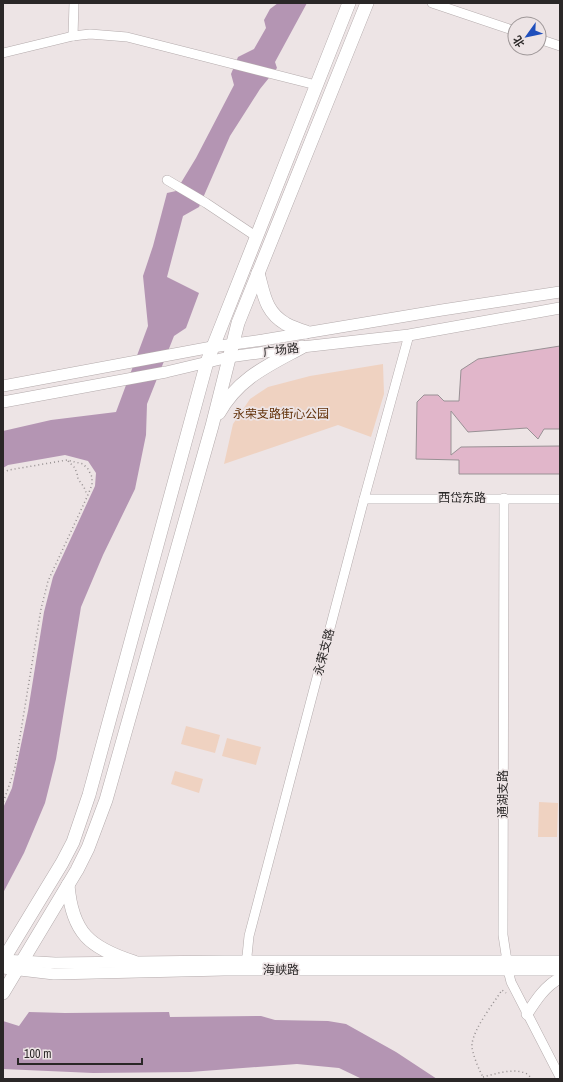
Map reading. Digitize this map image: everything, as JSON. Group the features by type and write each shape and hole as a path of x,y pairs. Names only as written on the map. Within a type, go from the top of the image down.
{"highway":[{"path":"3,960 62,864 73,842 89,795 207,362 348,3"},
{"path":"3,993 77,870 88,848 106,800 212,426 238,323 367,3"},
{"path":"258,273 267,306 275,316 286,324 306,332"},
{"path":"212,426 225,402 237,388 250,377 302,347"},
{"path":"68,885 74,914 82,931 88,939 94,945 109,953 134,962"}],"main road":[{"name":"广场路","path":"3,386 212,347 560,292"},
{"name":"广场路","path":"3,402 166,372 229,357 409,335 560,308"},
{"name":"海峡路","path":"3,960 54,974 246,965"},
{"name":"海峡路","path":"508,966 560,961"},
{"name":"海峡路","path":"3,968 20,965 55,963 134,962 246,965 508,966 560,970"},
{"path":"527,1014 542,993 554,981 560,978"}],"street":[{"path":"73,36 74,3"},
{"path":"432,3 507,28"},
{"path":"3,54 73,36 90,34 127,37 316,85"},
{"path":"547,42 560,46"},
{"path":"167,180 206,203 257,237"},
{"name":"永荣支路","path":"246,965 249,936 364,499 409,335"},
{"name":"通湖支路","path":"504,498 503,935 511,982 560,1078"},
{"name":"西岱东路","path":"364,499 560,499"}],"path":[{"path":"3,472 67,460 83,464 88,469 92,477 92,485 88,496 48,581 44,593 40,609 15,767 3,803"},
{"path":"67,460 74,467 78,479 88,496"},
{"path":"510,995 502,990 480,1024 472,1045 474,1056 483,1078 496,1074 518,1071 526,1073 532,1079"}],"green space":[{"name":"永荣支路街心公园","path":"383,364 384,394 371,437 338,425 224,464 233,424 250,399 268,387 310,376"},
{"path":"186,726 220,735 215,753 181,744"},
{"path":"227,738 261,747 256,765 222,756"},
{"path":"175,771 203,779 199,793 171,784"},
{"path":"539,802 558,803 557,837 538,837"}],"shaded area":[{"path":"278,3 307,3 275,62 277,68 260,89 230,136 199,207 183,216 167,277 199,293 186,328 174,336 147,404 146,435 135,489 103,555 81,607 56,759 45,803 24,853 3,893 3,808 12,788 28,711 44,612 53,577 95,486 96,473 88,461 65,455 8,465 3,468 3,431 51,420 116,412 148,326 143,276 153,246 167,193 176,191 196,158 234,85 231,74 238,57 254,49 266,28 264,20 270,9"},
{"path":"29,1012 169,1012 170,1017 261,1016 275,1020 328,1021 346,1024 396,1052 437,1079 362,1079 339,1068 297,1064 190,1072 93,1073 3,1069 3,1021 19,1026"}],"building":[{"path":"560,346 560,429 544,429 538,439 527,428 468,432 451,411 451,455 461,447 560,446 560,474 459,474 459,460 416,459 417,402 424,395 438,395 444,401 459,401 461,370 478,359"}]}
